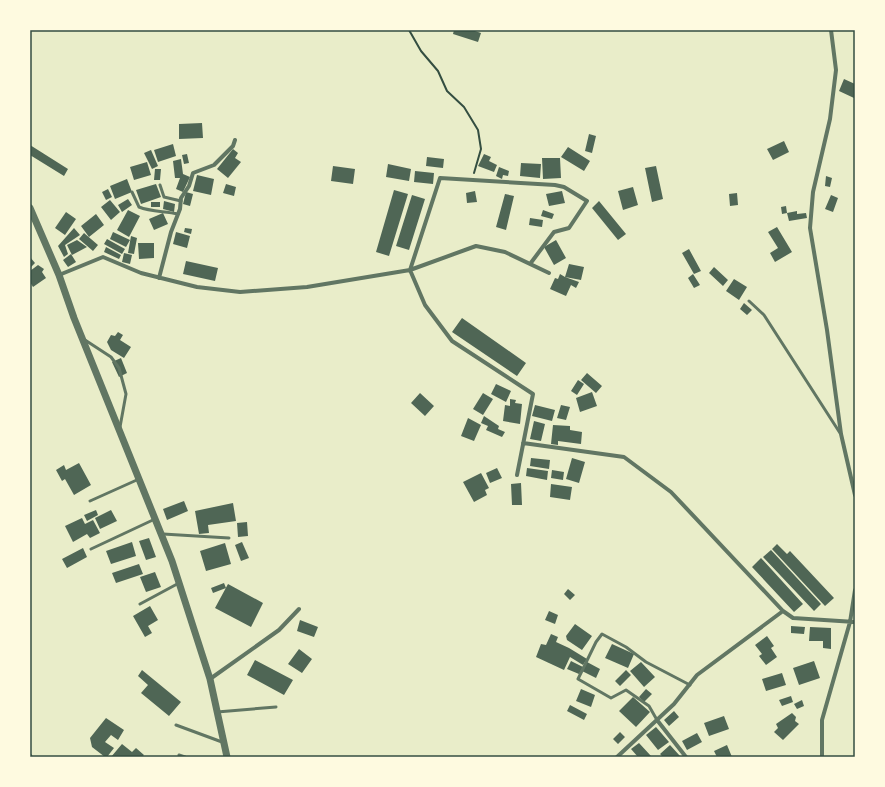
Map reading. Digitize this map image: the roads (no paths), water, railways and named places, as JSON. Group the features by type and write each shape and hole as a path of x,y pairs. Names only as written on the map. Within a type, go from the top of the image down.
{"street":[{"path":"831,30 836,70 830,119 813,192 810,228 827,330 841,434 855,495"},
{"path":"159,278 181,200 193,173 214,165 233,146 235,140"},
{"path":"518,476 533,394 452,341 425,305 410,270 440,178 556,185 564,187 587,201 569,228 554,232 530,264"},
{"path":"30,208 59,275 82,338 120,429 179,583 210,679 227,757"},
{"path":"59,275 103,257 141,273 159,278 196,287 240,292 307,287 410,270 476,246 505,252 549,273"},
{"path":"523,443 624,457 672,492 784,611 793,618 855,622"},
{"path":"822,757 822,720 850,622 855,590"},
{"path":"210,679 279,630 299,609"},
{"path":"617,757 674,704 697,675 784,611"},
{"path":"657,720 686,757"}],"lane":[{"path":"160,185 164,197 181,200"},
{"path":"132,192 139,207 148,211 156,210 178,214"},
{"path":"749,301 764,316 841,434"},
{"path":"82,338 111,357 119,368 126,394 120,429"},
{"path":"90,501 139,479"},
{"path":"91,549 155,519"},
{"path":"161,534 229,538"},
{"path":"140,604 179,583"},
{"path":"657,720 648,706 626,690 611,698 578,679 596,642 602,634 626,647 646,662 690,685"},
{"path":"217,712 276,707"},
{"path":"176,725 224,743"},
{"path":"178,755 186,757"}]}
